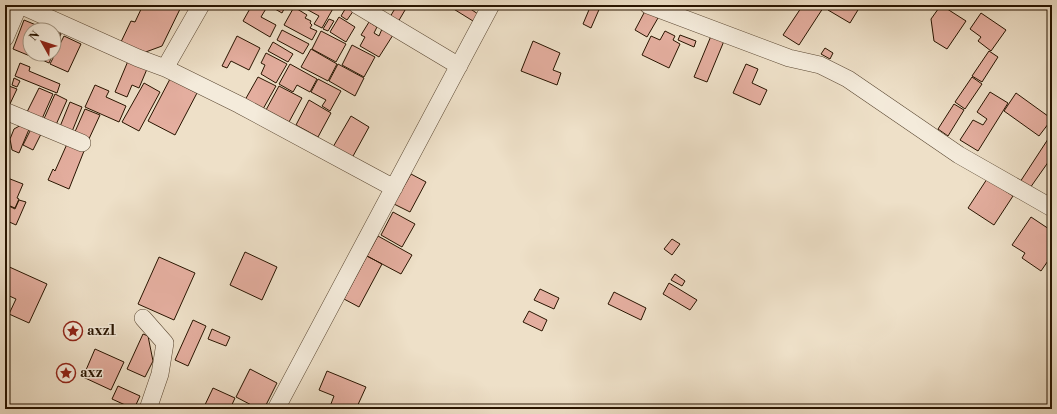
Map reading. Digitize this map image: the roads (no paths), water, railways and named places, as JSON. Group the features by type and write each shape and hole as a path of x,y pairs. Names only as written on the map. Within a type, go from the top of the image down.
{"street":[{"path":"5,38 20,5 138,58 165,68 240,105 394,188"},
{"path":"165,68 201,5"},
{"path":"357,5 459,66"},
{"path":"276,409 491,5"},
{"path":"648,5 789,58 820,65 848,78 959,155 1052,208"},
{"path":"5,111 82,143"},
{"path":"143,318 165,344 160,374 148,409"}],"place":[{"name":"axz1","path":"73,331"},
{"name":"axz","path":"66,373"}]}
